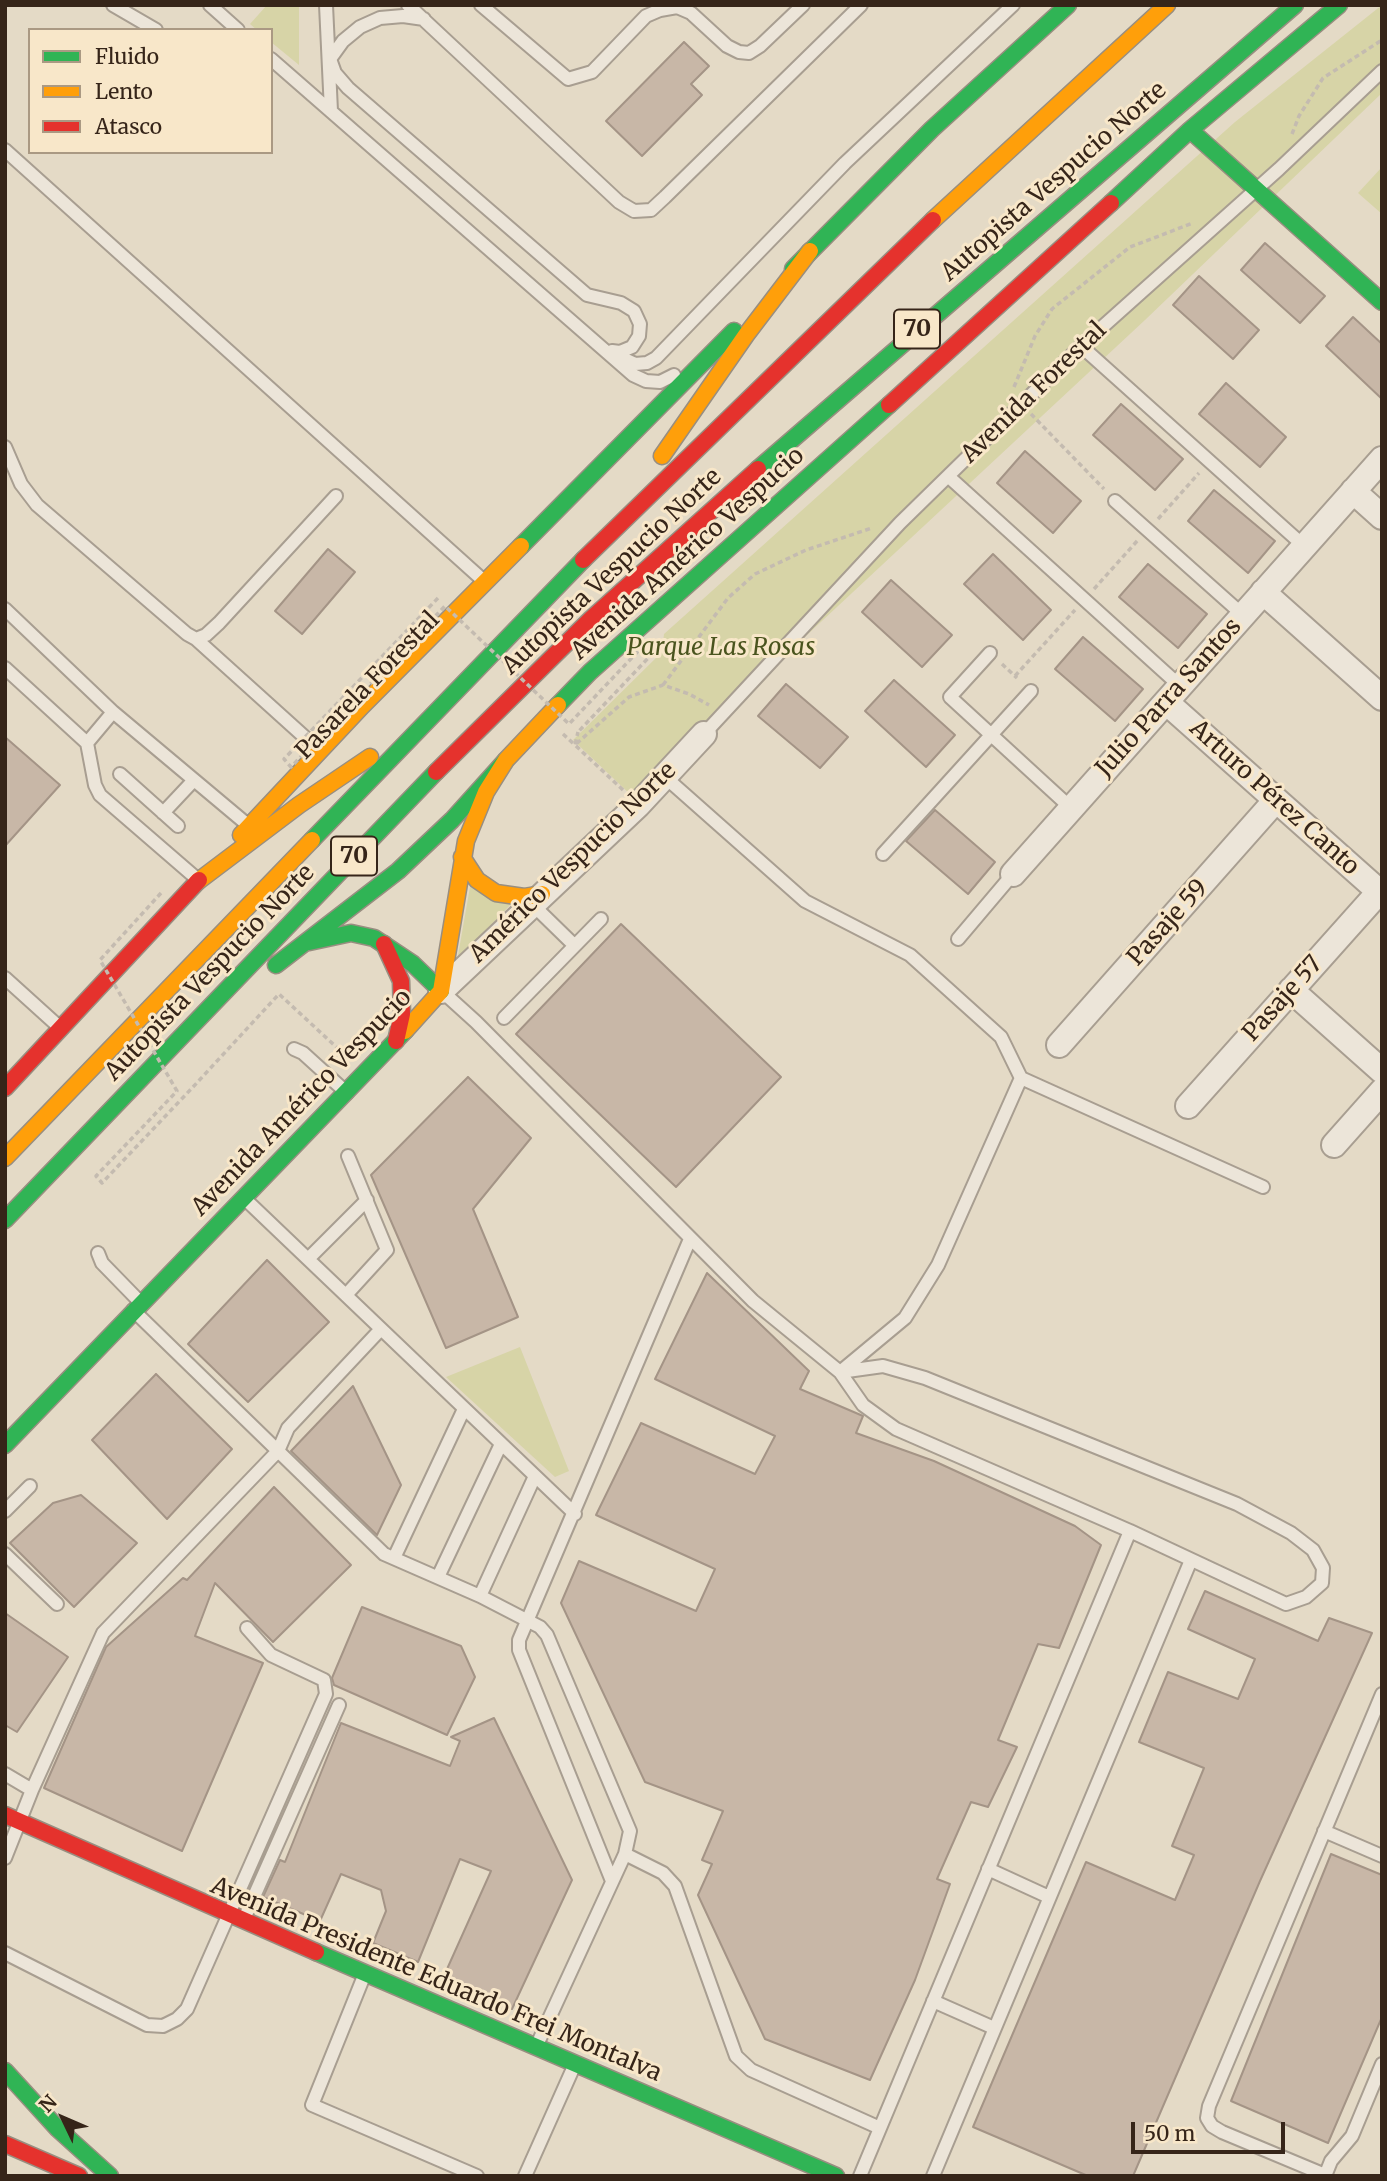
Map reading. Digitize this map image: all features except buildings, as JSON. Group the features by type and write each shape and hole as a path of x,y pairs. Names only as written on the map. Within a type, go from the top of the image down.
{"main road":[{"path":"5,1088 319,750 731,335 810,251 1019,48 1068,5"},
{"name":"Autopista Vespucio Norte","path":"5,1158 605,537 882,267 1167,5"},
{"name":"Autopista Vespucio Norte","path":"5,1220 420,787 591,619 831,404 1295,5"},
{"name":"Avenida Américo Vespucio","path":"5,1445 137,1306 347,1093 441,991 462,857 486,792 506,760 590,672 992,313 1190,130 1339,5"},
{"path":"1190,130 1382,302"},
{"path":"605,537 746,335 810,251"},
{"path":"198,881 299,805 432,714"},
{"path":"165,1054 398,871 452,820 506,760"},
{"path":"462,857 477,880 496,892 537,899"},
{"path":"304,944 351,933 382,943 413,964 441,991"},
{"path":"382,943 394,960 401,981 402,1014 396,1041"},
{"path":"5,1068 61,1028"},
{"name":"Avenida Presidente Eduardo Frei Montalva","path":"12,1819 237,1919 836,2176"},
{"path":"5,2071 58,2129 110,2176"},
{"path":"5,2144 79,2176"}],"street":[{"name":"Julio Parra Santos","path":"1013,874 1382,459"},
{"path":"1353,491 1382,517"},
{"path":"1263,592 1382,698"},
{"name":"Arturo Pérez Canto","path":"1173,694 1276,800 1380,893"},
{"name":"Américo Vespucio Norte","path":"441,991 638,805 704,734"},
{"name":"Pasaje 59","path":"1059,1045 1276,800"},
{"name":"Pasaje 57","path":"1188,1106 1380,893"},
{"path":"1291,990 1382,1070"},
{"path":"1334,1144 1382,1091"}],"lane":[{"path":"113,5 153,28"},
{"path":"210,5 236,28"},
{"path":"326,5 331,111"},
{"path":"408,5 619,202 634,211 651,210 861,5"},
{"path":"481,5 568,79 592,72 646,16 660,10 677,7 691,13 727,46 749,53 803,5"},
{"path":"602,348 635,364 647,363 656,358 845,163 1013,5"},
{"path":"1019,48 1046,5"},
{"path":"330,59 343,41 360,27 380,19 402,16 424,20"},
{"path":"330,59 335,73 348,88 587,295 621,303 634,311 640,324 639,336 632,347 620,352 602,348"},
{"path":"273,61 633,375 646,381 660,382 731,335"},
{"name":"Avenida Forestal","path":"704,734 900,523 1081,346 1279,169 1382,71"},
{"path":"5,150 485,582"},
{"path":"1081,346 1304,546"},
{"path":"5,447 21,484 37,505 196,639 319,750"},
{"path":"949,477 1085,600 1173,694"},
{"path":"196,639 206,635 219,623 336,496"},
{"path":"1115,501 1243,615"},
{"path":"5,609 113,712 249,826"},
{"path":"990,653 950,697 1072,808"},
{"path":"5,668 87,743 95,785 100,795 198,881"},
{"path":"883,855 1031,691"},
{"path":"87,743 113,712"},
{"path":"120,774 178,826"},
{"path":"665,778 805,901 910,955 1001,1037 1021,1078 1264,1187"},
{"path":"163,813 194,780"},
{"name":"Julio Parra Santos","path":"958,939 1013,874"},
{"path":"537,899 575,946"},
{"path":"504,1018 601,919"},
{"path":"5,978 61,1028"},
{"path":"441,991 476,1022 752,1301 840,1372 863,1405 896,1429 1130,1531 1286,1604 1306,1597 1322,1583 1323,1568 1313,1550 1291,1533 1237,1504 963,1393 883,1366 840,1372"},
{"path":"294,1049 303,1053 347,1093"},
{"path":"840,1372 905,1318 938,1265 1021,1078"},
{"path":"346,1295 387,1250 348,1156"},
{"path":"243,1198 575,1514"},
{"path":"308,1259 367,1200"},
{"path":"612,1881 519,1650 527,1621 575,1514 690,1238"},
{"path":"97,1253 137,1306 278,1451 384,1554 480,1596 540,1627 547,1635 630,1831 625,1854 535,2048"},
{"path":"5,1858 12,1819 32,1790 103,1633 278,1451 288,1428 381,1329"},
{"path":"394,1558 464,1409"},
{"path":"438,1577 501,1444"},
{"path":"480,1596 535,1476"},
{"path":"5,1511 30,1486"},
{"path":"860,2176 1130,1531"},
{"path":"5,1554 57,1604"},
{"path":"933,2176 1191,1560"},
{"path":"237,1919 234,1898 326,1694 324,1680 271,1655 247,1628"},
{"path":"1382,1694 1209,2106 1207,2118 1212,2126 1222,2132 1325,2175 1331,2161 1352,2136 1382,2064"},
{"path":"5,1953 148,2025 163,2026 177,2020 187,2009 237,1919 339,1705"},
{"path":"5,1774 32,1790"},
{"path":"1324,1830 1382,1856"},
{"path":"625,1854 663,1873 675,1886 736,2056 751,2070 880,2128"},
{"path":"988,1869 1049,1897"},
{"path":"365,1974 312,2105 477,2176"},
{"path":"933,2001 994,2028"},
{"path":"525,2176 575,2064"}],"path":[{"path":"1279,169 1298,116 1323,78 1382,40"},
{"path":"1015,676 1210,461"},
{"path":"638,805 575,745 629,697 663,685 728,598 755,574 806,550 889,522 900,523"},
{"name":"Pasarela Forestal","path":"438,598 284,759 292,766 445,606 569,724 645,645 653,653 578,733"},
{"path":"990,653 1031,691"},
{"path":"663,685 689,694 723,713"},
{"path":"161,893 100,960 177,1091 96,1177 102,1183 279,994 366,1073"}],"green space":[{"path":"267,5 299,5 299,65 273,44 273,28 255,28 250,24"},
{"name":"Parque Las Rosas","path":"1382,5 1382,93 1145,320 633,797 573,740 662,652 664,634 1235,122"},
{"path":"1382,167 1382,214 1358,193"},
{"path":"470,887 511,904 457,961"},
{"path":"520,1347 569,1471 555,1477 446,1377"}],"traffic: fast":[{"path":"793,269 932,129 1068,5"},
{"path":"758,469 1295,5"},
{"path":"1111,203 1190,130 1339,5"},
{"path":"1190,130 1382,302"},
{"path":"521,546 734,331"},
{"path":"558,705 590,672 889,405"},
{"path":"312,840 583,560"},
{"path":"276,965 398,871 452,820 506,760"},
{"path":"5,1220 436,772"},
{"path":"309,942 351,933 374,938 413,964 441,991"},
{"path":"5,1445 405,1031"},
{"path":"316,1952 836,2176"},
{"path":"5,2071 58,2129 110,2176"}],"traffic: slow":[{"path":"933,220 1167,5"},
{"path":"662,456 746,335 810,251"},
{"path":"241,835 362,706 521,546"},
{"path":"405,1031 441,991 466,841 486,792 506,760 558,705"},
{"path":"197,882 299,805 370,757"},
{"path":"5,1158 312,840"},
{"path":"462,857 477,880 496,893 524,897 542,894"}],"traffic: jam":[{"path":"889,405 1111,203"},
{"path":"583,560 933,220"},
{"path":"436,772 591,619 758,469"},
{"path":"5,1088 199,880"},
{"path":"384,944 401,981 402,1014 396,1041"},
{"path":"5,1815 316,1952"},
{"path":"5,2144 79,2176"}]}
